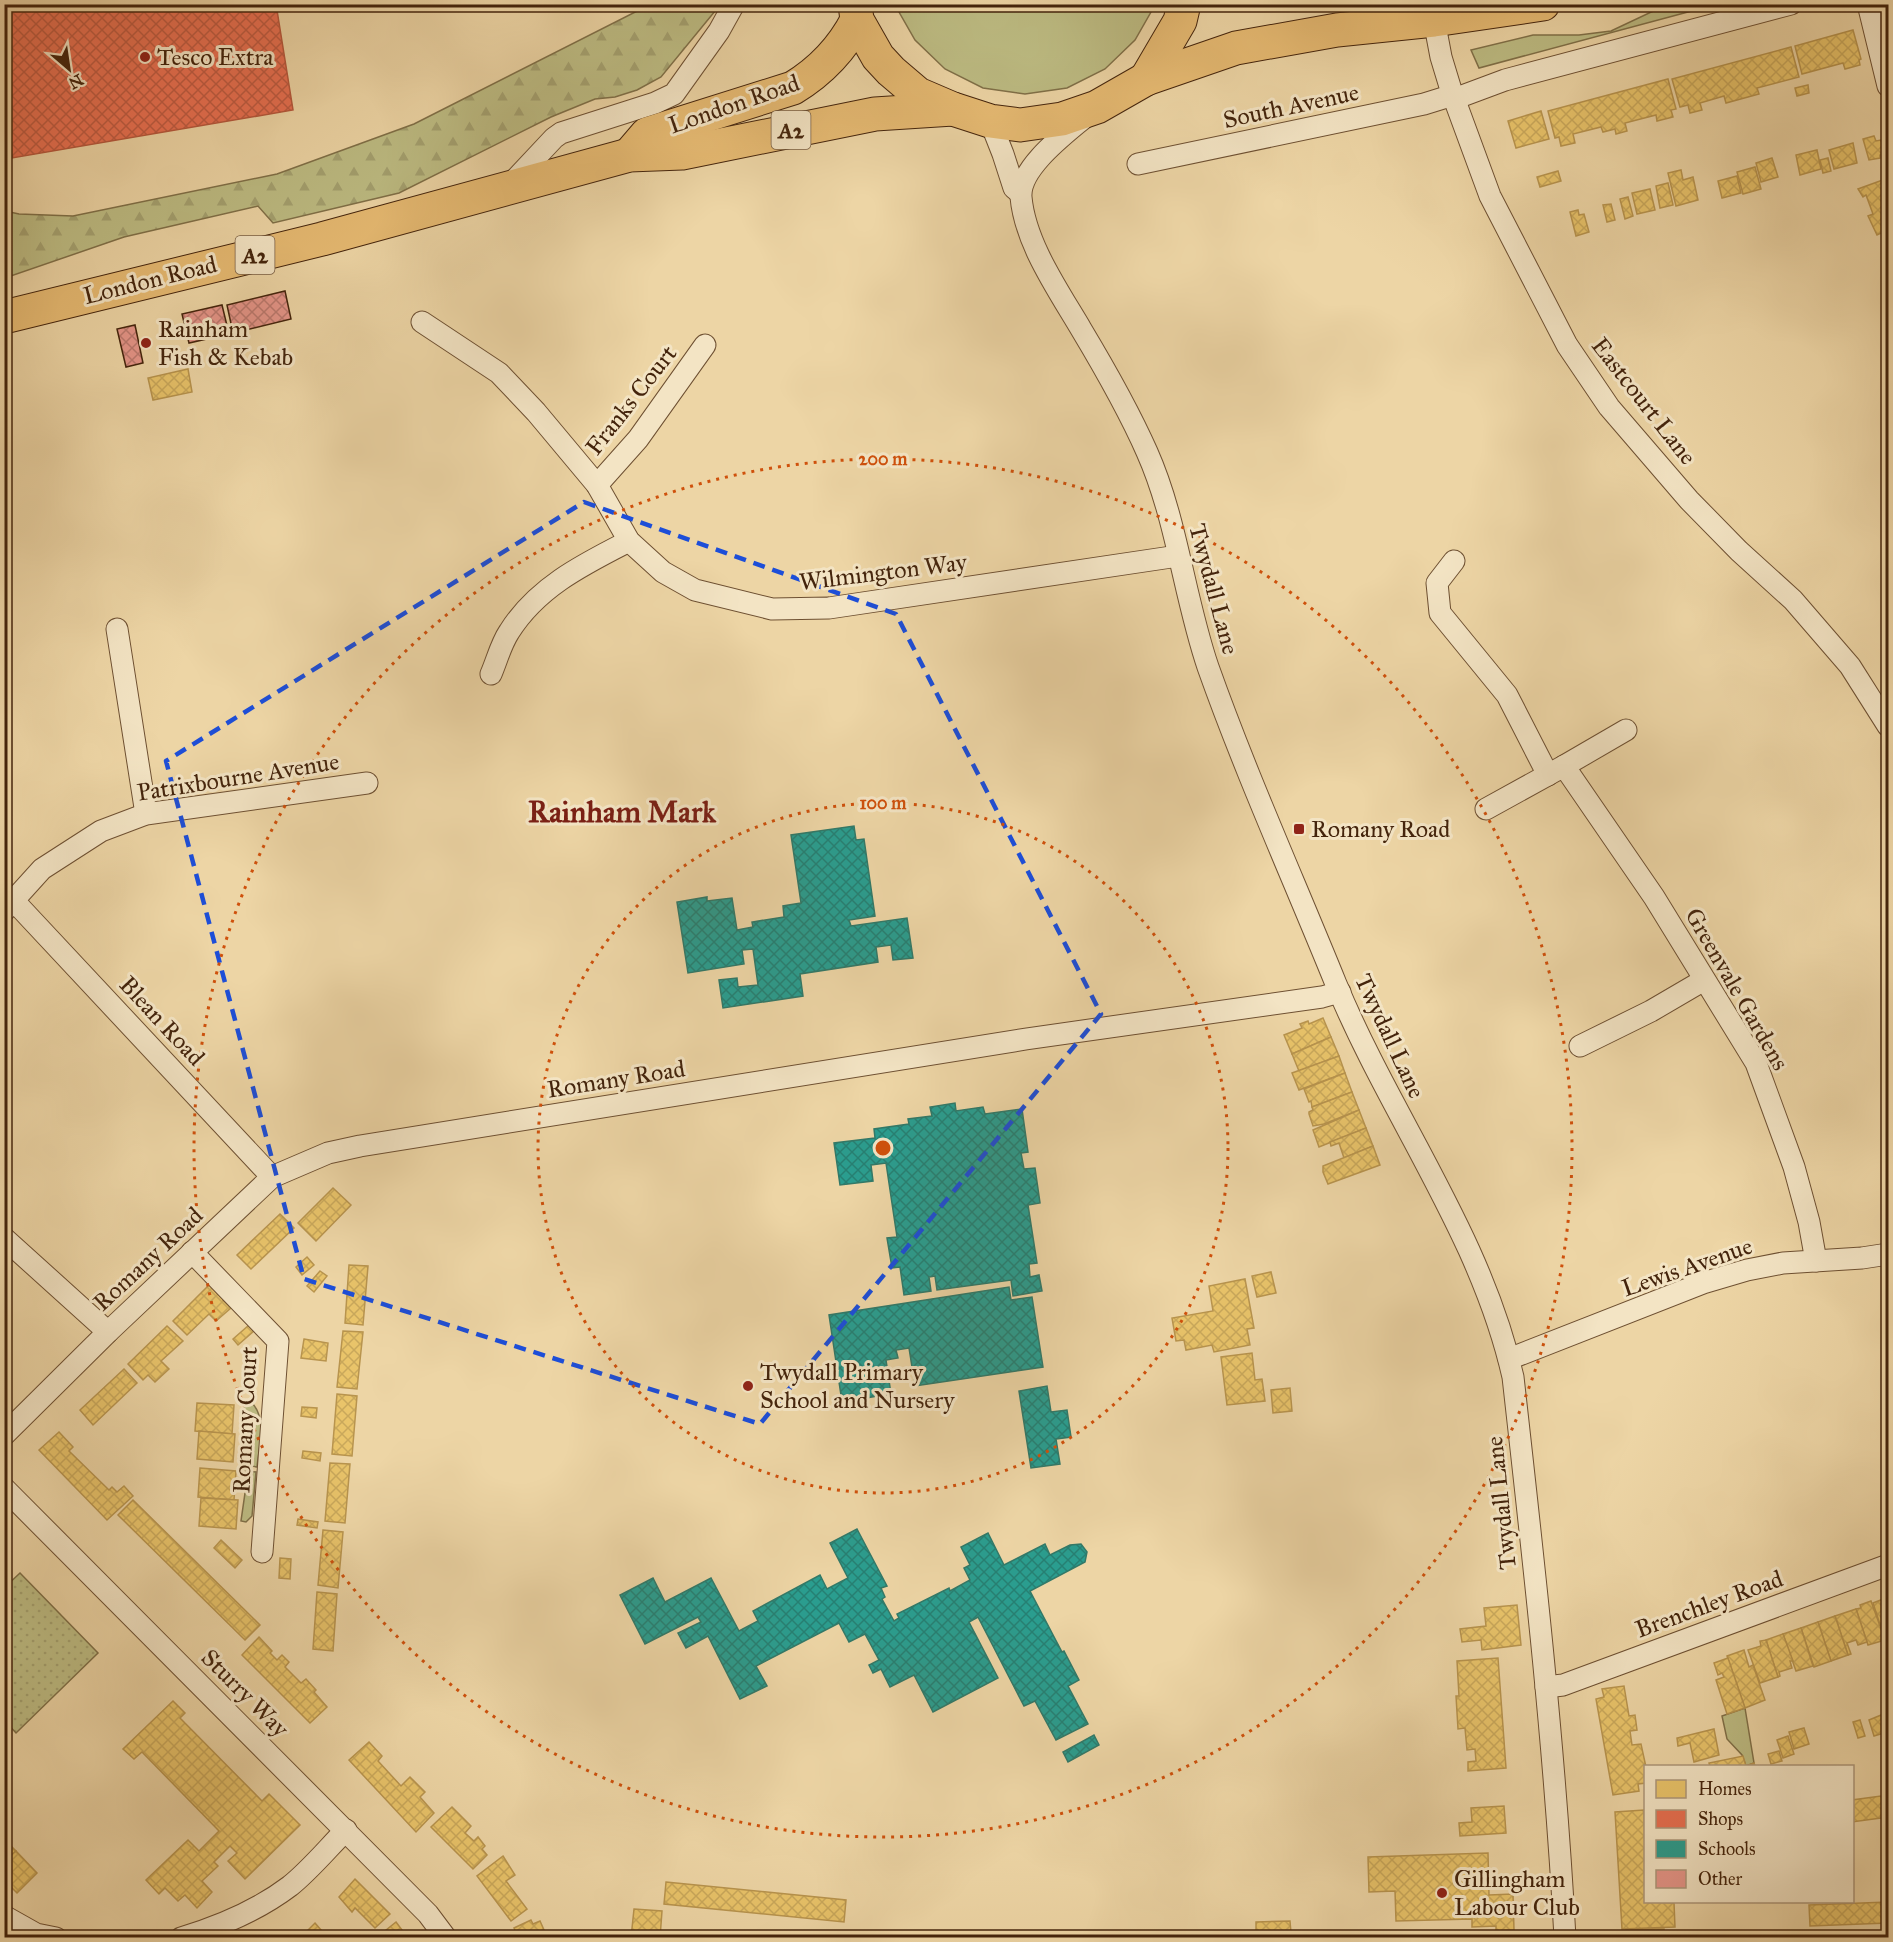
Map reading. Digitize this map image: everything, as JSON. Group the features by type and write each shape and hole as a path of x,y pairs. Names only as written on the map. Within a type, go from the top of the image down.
{"main road":[{"path":"1146,79 1180,21 1184,4"},
{"path":"856,12 869,43 891,71 918,94 990,121 1020,125 1062,119 1096,107 1146,79 1236,48 1337,30 1434,20 1543,4"},
{"name":"London Road","path":"629,155 647,134 793,88 811,77 841,48 856,12"},
{"name":"London Road","path":"4,317 322,238 629,155 682,153 875,114 954,109"}],"street":[{"name":"London Road","path":"506,189 561,133 655,103 674,94 719,31 734,4"},
{"name":"South Avenue","path":"1138,164 1454,97 1509,79 1791,4"},
{"path":"1868,4 1888,86"},
{"name":"Eastcourt Lane","path":"1434,20 1441,57 1488,190 1567,345 1609,407 1689,500 1739,551 1793,600 1850,666 1888,726"},
{"path":"1020,193 1038,159 1096,107"},
{"name":"Twydall Lane","path":"990,121 1004,153 1014,188 1020,193 1029,232 1039,256 1114,386 1149,456 1165,502 1207,664 1340,992 1392,1102 1466,1240 1509,1359 1513,1377 1546,1687 1558,1815 1564,1938"},
{"name":"Wilmington Way","path":"422,322 499,373 536,412 597,484 629,541 663,572 695,590 772,609 829,608 1178,556"},
{"name":"Franks Court","path":"597,484 638,439 705,345"},
{"path":"491,674 509,632 535,600 578,567 629,541"},
{"name":"Greenvale Gardens","path":"1454,561 1437,583 1440,613 1507,695 1556,770 1654,897 1756,1063 1794,1167 1809,1222 1816,1261"},
{"path":"117,629 146,814"},
{"path":"1486,809 1626,730"},
{"name":"Patrixbourne Avenue","path":"9,906 42,869 101,831 146,814 367,783"},
{"name":"Blean Road","path":"9,906 272,1177"},
{"path":"1580,1046 1651,1011 1704,980"},
{"name":"Romany Road","path":"4,1435 108,1332 272,1177 328,1153 1011,1041 1322,997 1340,992"},
{"path":"4,1238 108,1332"},
{"name":"Romany Court","path":"192,1252 278,1341 262,1552"},
{"name":"Lewis Avenue","path":"1509,1359 1703,1283 1768,1266 1888,1254"},
{"name":"Sturry Way","path":"4,1488 346,1830 428,1914 446,1938"},
{"name":"Brenchley Road","path":"1546,1687 1563,1685 1888,1565"},
{"path":"181,1938 217,1928 253,1911 291,1885 346,1830"},
{"path":"4,1916 36,1934 56,1938"}],"highlighted area":[{"path":"584,502 896,614 1101,1014 760,1424 304,1279 166,761"}],"green space":[{"path":"649,5 720,5 661,77 637,90 615,97 595,99 551,117 399,193 273,223 258,206 124,237 5,278 5,211 19,214 73,216 277,174 414,124"},
{"path":"895,5 1155,5 1135,40 1105,69 1067,88 1025,94 983,88 945,69 915,40"},
{"path":"1666,5 1714,5 1479,68 1471,50 1533,35 1579,35 1611,31"},
{"path":"244,1404 253,1404 260,1418 261,1434 257,1467 241,1464"},
{"path":"245,1471 256,1472 252,1516 246,1522 241,1521 246,1486"},
{"path":"20,1573 98,1653 16,1733 5,1721 4,1588"},
{"path":"1745,1708 1754,1763 1746,1765 1742,1755 1727,1739 1722,1716"}],"building: Homes":[{"path":"1853,30 1861,59 1859,60 1860,65 1845,69 1843,63 1802,74 1795,46"},
{"path":"1791,47 1799,77 1757,88 1759,94 1726,103 1724,96 1700,103 1702,110 1690,113 1688,105 1680,107 1672,79"},
{"path":"1668,79 1676,109 1671,110 1673,117 1657,121 1656,115 1625,123 1627,131 1616,134 1615,129 1603,132 1601,127 1573,134 1575,143 1561,146 1559,137 1555,138 1548,111"},
{"path":"1808,85 1809,93 1797,96 1795,88"},
{"path":"1541,111 1549,139 1516,148 1508,121"},
{"path":"1874,136 1876,141 1881,140 1885,154 1880,155 1880,158 1869,160 1863,139"},
{"path":"1853,143 1857,163 1834,169 1829,150"},
{"path":"1817,150 1821,169 1800,175 1796,155"},
{"path":"1772,158 1778,177 1761,182 1756,163"},
{"path":"1828,158 1831,171 1823,173 1820,160"},
{"path":"1755,167 1761,189 1743,194 1737,172"},
{"path":"1681,170 1683,180 1693,177 1698,200 1676,206 1668,173"},
{"path":"1558,171 1561,181 1540,187 1537,177"},
{"path":"1737,176 1741,193 1722,198 1718,181"},
{"path":"1888,178 1888,259 1883,248 1887,245 1881,233 1877,235 1868,216 1873,214 1866,195 1863,197 1858,189"},
{"path":"1668,183 1673,205 1660,208 1656,186"},
{"path":"1650,189 1655,210 1637,214 1632,193"},
{"path":"1628,197 1633,216 1625,219 1620,199"},
{"path":"1611,204 1615,220 1607,222 1603,205"},
{"path":"1578,210 1579,215 1584,214 1589,232 1576,236 1570,212"},
{"path":"188,369 192,392 153,400 148,378"},
{"path":"1323,1018 1331,1037 1292,1054 1284,1035 1302,1028 1300,1024 1308,1021 1309,1024"},
{"path":"1331,1037 1339,1056 1299,1071 1292,1054"},
{"path":"1339,1056 1345,1073 1299,1090 1292,1073"},
{"path":"1345,1073 1352,1092 1312,1107 1304,1089"},
{"path":"1352,1092 1359,1110 1313,1126 1309,1114 1313,1110 1312,1107"},
{"path":"1359,1110 1366,1128 1319,1147 1313,1130"},
{"path":"1366,1128 1373,1146 1344,1158 1339,1143 1331,1146 1330,1142"},
{"path":"1373,1146 1380,1165 1328,1184 1323,1166"},
{"path":"333,1188 351,1205 316,1241 298,1223"},
{"path":"280,1214 294,1228 251,1269 237,1255"},
{"path":"307,1257 314,1265 302,1275 296,1267"},
{"path":"349,1265 368,1266 363,1325 345,1323"},
{"path":"320,1271 327,1276 314,1292 307,1286"},
{"path":"1271,1272 1276,1293 1257,1297 1252,1276"},
{"path":"215,1279 230,1293 223,1300 231,1308 216,1321 209,1314 187,1335 173,1321"},
{"path":"1245,1279 1254,1328 1247,1329 1250,1345 1214,1352 1212,1345 1186,1350 1184,1340 1176,1341 1172,1318 1213,1311 1209,1286"},
{"path":"249,1325 254,1331 238,1345 233,1339"},
{"path":"167,1326 183,1341 161,1361 169,1369 155,1382 148,1375 143,1380 128,1364"},
{"path":"343,1331 363,1332 357,1389 337,1387"},
{"path":"304,1339 328,1343 326,1361 301,1358"},
{"path":"1252,1353 1255,1380 1262,1379 1265,1401 1227,1405 1221,1357"},
{"path":"124,1369 137,1383 93,1425 80,1410"},
{"path":"1290,1388 1292,1411 1273,1413 1271,1390"},
{"path":"337,1394 357,1396 352,1456 332,1454"},
{"path":"197,1403 234,1405 232,1434 195,1431"},
{"path":"302,1407 317,1408 316,1418 301,1416"},
{"path":"199,1431 235,1434 233,1462 197,1459"},
{"path":"59,1432 73,1447 69,1451 109,1490 112,1487 117,1492 124,1486 133,1496 107,1520 39,1450"},
{"path":"303,1451 321,1453 320,1461 302,1458"},
{"path":"330,1463 350,1464 345,1523 325,1521"},
{"path":"200,1468 236,1471 234,1500 198,1497"},
{"path":"201,1498 238,1500 236,1529 199,1526"},
{"path":"133,1500 260,1625 245,1640 118,1515"},
{"path":"298,1519 318,1522 317,1528 297,1525"},
{"path":"323,1530 343,1532 338,1588 318,1585"},
{"path":"221,1540 242,1560 235,1568 214,1548"},
{"path":"280,1558 291,1559 290,1579 279,1578"},
{"path":"317,1592 337,1594 333,1651 313,1649"},
{"path":"1888,1597 1888,1638 1885,1640 1873,1603"},
{"path":"1871,1601 1885,1640 1868,1645 1856,1609"},
{"path":"1517,1605 1521,1645 1482,1650 1481,1640 1462,1642 1460,1629 1486,1626 1484,1608"},
{"path":"1856,1609 1867,1642 1858,1645 1856,1640 1847,1643 1851,1654 1848,1655 1835,1616"},
{"path":"1835,1616 1848,1655 1831,1661 1818,1622"},
{"path":"1818,1622 1831,1661 1814,1667 1801,1628"},
{"path":"1801,1628 1813,1666 1796,1671 1783,1634"},
{"path":"1783,1634 1793,1661 1790,1661 1792,1668 1779,1672 1778,1677 1766,1640"},
{"path":"259,1637 277,1660 282,1655 289,1662 285,1667 301,1683 306,1679 327,1707 310,1723 242,1655"},
{"path":"1766,1640 1778,1677 1760,1683 1748,1650 1761,1646 1760,1641"},
{"path":"1744,1650 1749,1667 1753,1665 1765,1700 1745,1708 1727,1656"},
{"path":"1498,1658 1506,1768 1468,1771 1468,1762 1476,1761 1475,1749 1467,1750 1465,1728 1458,1729 1457,1661"},
{"path":"1728,1658 1745,1708 1727,1714 1716,1680 1724,1677 1722,1673 1718,1675 1714,1663"},
{"path":"1624,1686 1629,1716 1635,1715 1637,1730 1630,1731 1632,1745 1641,1744 1646,1765 1644,1783 1638,1784 1639,1791 1613,1795 1596,1699 1604,1697 1602,1689"},
{"path":"173,1701 185,1713 180,1718 262,1801 269,1794 300,1825 245,1879 228,1861 237,1853 230,1846 214,1862 218,1866 202,1881 212,1892 197,1908 185,1895 178,1901 165,1888 159,1894 146,1880 188,1840 199,1851 219,1831 142,1752 134,1759 123,1749"},
{"path":"1881,1715 1887,1732 1874,1736 1869,1720"},
{"path":"1860,1720 1865,1736 1858,1738 1853,1722"},
{"path":"1804,1728 1809,1744 1794,1749 1789,1732"},
{"path":"1714,1729 1719,1755 1694,1762 1690,1743 1678,1746 1677,1738"},
{"path":"1788,1736 1794,1754 1783,1758 1777,1740"},
{"path":"369,1742 382,1756 378,1761 401,1786 410,1777 425,1792 420,1797 434,1813 416,1832 349,1760"},
{"path":"1779,1751 1782,1761 1771,1764 1768,1754"},
{"path":"1743,1756 1746,1765 1710,1765 1709,1763"},
{"path":"1888,1795 1888,1817 1854,1822 1854,1800"},
{"path":"1504,1806 1506,1833 1460,1836 1459,1823 1472,1822 1471,1808"},
{"path":"452,1807 471,1826 465,1833 474,1841 478,1837 485,1846 482,1849 487,1855 473,1869 431,1827"},
{"path":"1644,1810 1644,1903 1674,1903 1675,1927 1622,1929 1615,1812"},
{"path":"4,1839 16,1851 4,1862"},
{"path":"16,1851 37,1873 17,1893 4,1880 4,1862"},
{"name":"Gillingham Labour Club","path":"1488,1853 1489,1895 1513,1894 1514,1930 1496,1931 1496,1926 1472,1927 1472,1919 1396,1921 1395,1891 1369,1892 1368,1857"},
{"path":"503,1856 515,1875 506,1881 527,1909 511,1921 477,1876"},
{"path":"355,1879 390,1914 375,1928 355,1908 352,1912 339,1897"},
{"path":"666,1882 846,1900 844,1922 664,1904"},
{"path":"1888,1902 1888,1923 1810,1926 1809,1905"},
{"path":"634,1909 662,1911 660,1938 631,1938"},
{"path":"531,1920 533,1924 540,1921 544,1930 539,1933 541,1938 518,1938 514,1928"},
{"path":"1290,1921 1291,1933 1301,1932 1301,1938 1256,1938 1256,1922"},
{"path":"396,1922 408,1938 382,1938 380,1935"},
{"path":"315,1923 328,1938 307,1938 304,1934"},
{"path":"1652,1929 1652,1938 1626,1938 1626,1930"},
{"path":"1653,1929 1664,1929 1664,1935 1653,1936"}],"building: Shops":[{"name":"Tesco Extra","path":"4,4 276,4 293,110 12,158 4,112"}],"building: Schools":[{"path":"854,826 856,840 864,839 875,916 849,920 851,926 907,918 913,958 893,960 891,945 876,947 878,962 800,974 803,996 723,1008 719,980 737,978 738,987 758,985 753,949 742,950 744,964 688,973 677,902 707,897 707,901 732,898 737,930 753,927 752,922 784,917 783,906 801,903 791,835"},
{"path":"955,1103 956,1111 983,1107 985,1114 1022,1109 1028,1152 1021,1153 1024,1169 1035,1168 1040,1203 1028,1205 1037,1263 1029,1264 1030,1277 1039,1275 1042,1291 1013,1296 1011,1280 937,1290 935,1276 929,1277 931,1291 904,1295 900,1267 892,1268 887,1238 897,1237 886,1163 871,1165 873,1181 840,1185 834,1143 875,1138 874,1129 909,1124 908,1119 932,1116 930,1107"},
{"path":"1009,1287 1011,1300 1032,1297 1043,1367 915,1386 909,1348 896,1350 898,1358 886,1360 891,1394 842,1402 829,1315"},
{"path":"1047,1386 1051,1412 1067,1410 1071,1437 1056,1439 1060,1464 1031,1468 1019,1391"},
{"path":"857,1529 887,1586 881,1588 885,1597 882,1599 894,1621 899,1618 897,1614 970,1580 964,1568 970,1565 961,1547 988,1533 1004,1565 1045,1544 1050,1555 1070,1545 1081,1544 1087,1552 1085,1562 1030,1591 1079,1680 1068,1686 1088,1724 1056,1740 1035,1701 1024,1706 978,1617 969,1622 998,1678 933,1712 914,1675 890,1687 881,1669 873,1673 869,1665 879,1660 865,1634 849,1642 839,1623 756,1666 767,1686 740,1699 708,1636 686,1648 678,1633 701,1622 698,1617 645,1644 620,1595 653,1578 665,1602 711,1578 739,1631 758,1621 753,1611 820,1575 827,1589 848,1578 830,1543"},
{"path":"1094,1735 1099,1745 1068,1762 1063,1752"}],"building: Other":[{"path":"285,291 291,319 233,333 227,305"},
{"path":"222,305 229,334 189,343 182,314"},
{"path":"135,325 143,363 126,367 117,329"}],"place":[{"name":"Tesco Extra","path":"145,57"},
{"name":"Rainham Fish & Kebab","path":"146,343"},
{"name":"Romany Road","path":"1299,829"},
{"name":"Twydall Primary School and Nursery","path":"748,1386"},
{"name":"Gillingham Labour Club","path":"1442,1893"}],"district":[{"name":"Rainham Mark","path":"622,812"}]}
